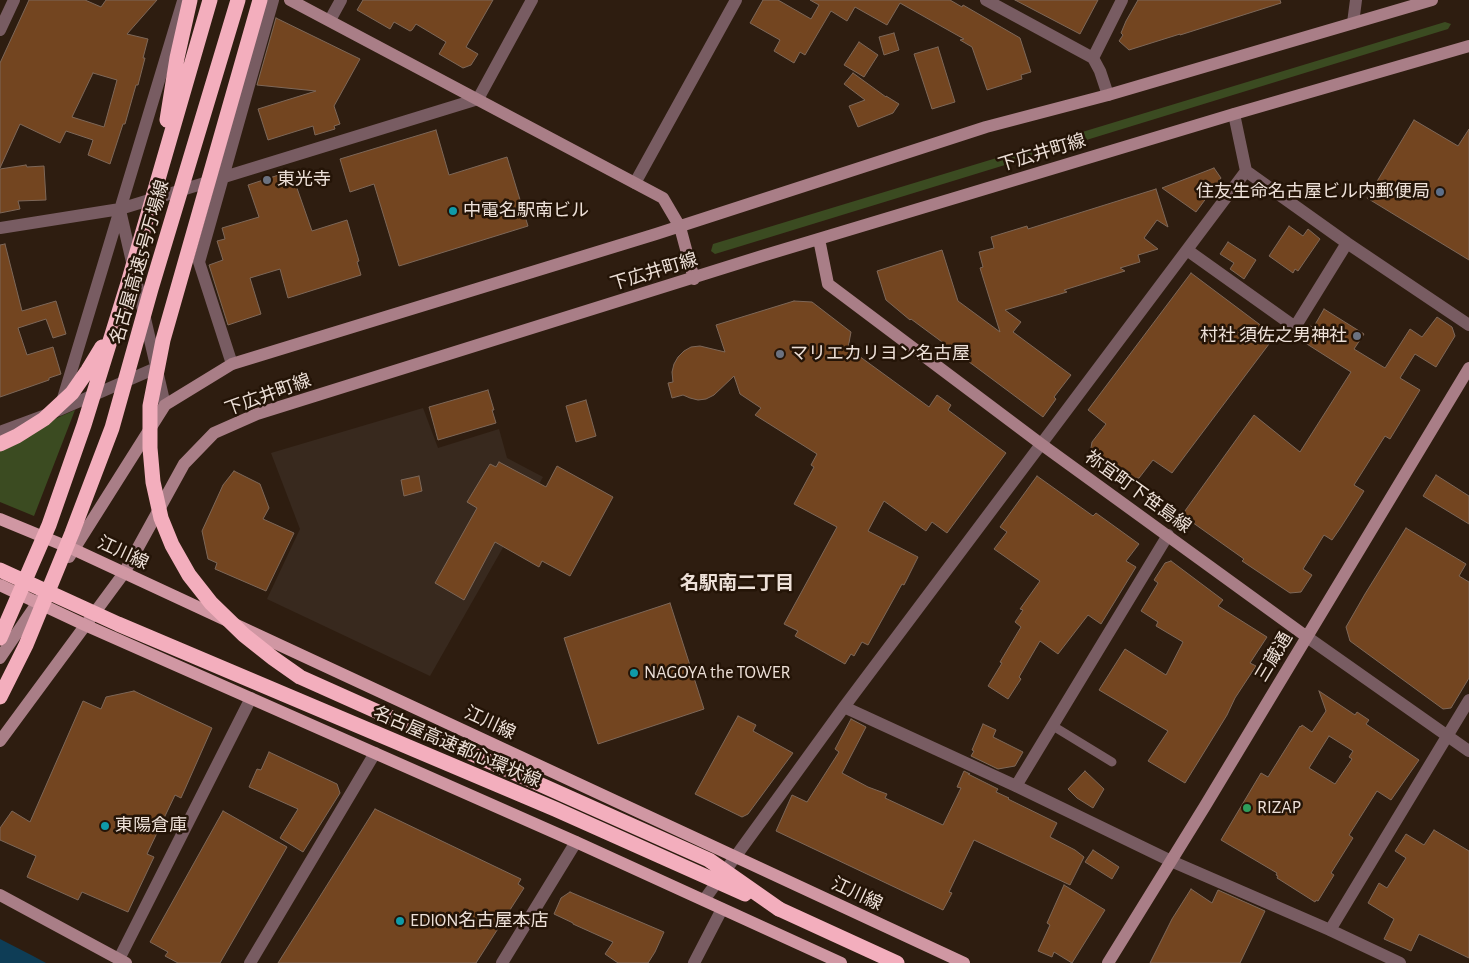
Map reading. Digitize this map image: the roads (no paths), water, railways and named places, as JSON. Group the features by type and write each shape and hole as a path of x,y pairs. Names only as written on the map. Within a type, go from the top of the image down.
{"highway":[{"path":"0,444 44,419 72,393 112,329 136,270 152,216 177,58 190,0"},
{"name":"名古屋高速5号万場線","path":"0,638 49,525 84,425 128,283 210,0"},
{"name":"名古屋高速5号万場線","path":"0,697 26,645 112,428 151,289 238,0"},
{"path":"260,0 163,340 150,406 150,448 153,482 162,518 172,545 189,575 211,603 244,635 300,677 709,860 779,909"},
{"name":"名古屋高速都心環状線","path":"0,570 118,624 546,805 897,963"}],"main road":[{"name":"江川線","path":"0,519 75,550 964,963"},
{"path":"0,585 85,625 576,842 840,963"}],"street":[{"path":"0,30 14,0"},
{"path":"59,410 184,0"},
{"path":"232,364 199,262 273,0"},
{"path":"290,0 663,198 680,227 694,279"},
{"path":"330,20 341,0"},
{"path":"0,228 120,210 478,99 532,0"},
{"path":"635,183 736,0"},
{"path":"986,0 1093,58 1100,71 1108,95"},
{"path":"1093,58 1122,0"},
{"path":"1353,23 1356,0"},
{"name":"下広井町線","path":"0,658 37,602 75,550 164,405 232,364 680,227 986,127 1108,95 1432,0"},
{"name":"下広井町線","path":"0,741 124,573 184,464 214,433 257,414 819,239 1234,114 1469,46"},
{"path":"1234,114 1246,171 1469,325"},
{"path":"704,900 844,707 1246,171"},
{"path":"120,210 164,405"},
{"name":"祢宜町下笹島線","path":"819,239 828,284 1041,444 1307,637 1469,751"},
{"path":"1186,250 1295,327 1347,242"},
{"path":"0,432 59,410 156,368"},
{"name":"三蔵通","path":"1108,963 1469,368"},
{"path":"1016,786 1168,535"},
{"path":"0,895 123,961 251,698"},
{"path":"1330,930 1469,700"},
{"path":"844,707 1016,786 1171,861 1330,930 1400,963"},
{"path":"250,963 375,753"},
{"path":"502,963 576,842"},
{"path":"694,963 722,909"}],"lane":[{"path":"1053,726 1112,762"}],"water":[{"path":"0,939 33,956 46,963 0,963"}],"place":[{"name":"東光寺","path":"267,180"},
{"name":"住友生命名古屋ビル内郵便局","path":"1440,192"},
{"name":"中電名駅南ビル","path":"453,211"},
{"name":"村社 須佐之男神社","path":"1357,336"},
{"name":"マリエカリヨン名古屋","path":"780,354"},
{"name":"NAGOYA the TOWER","path":"634,673"},
{"name":"RIZAP","path":"1247,808"},
{"name":"東陽倉庫","path":"105,826"},
{"name":"EDION名古屋本店","path":"400,921"}],"district":[{"name":"名駅南二丁目","path":"737,583"}]}
